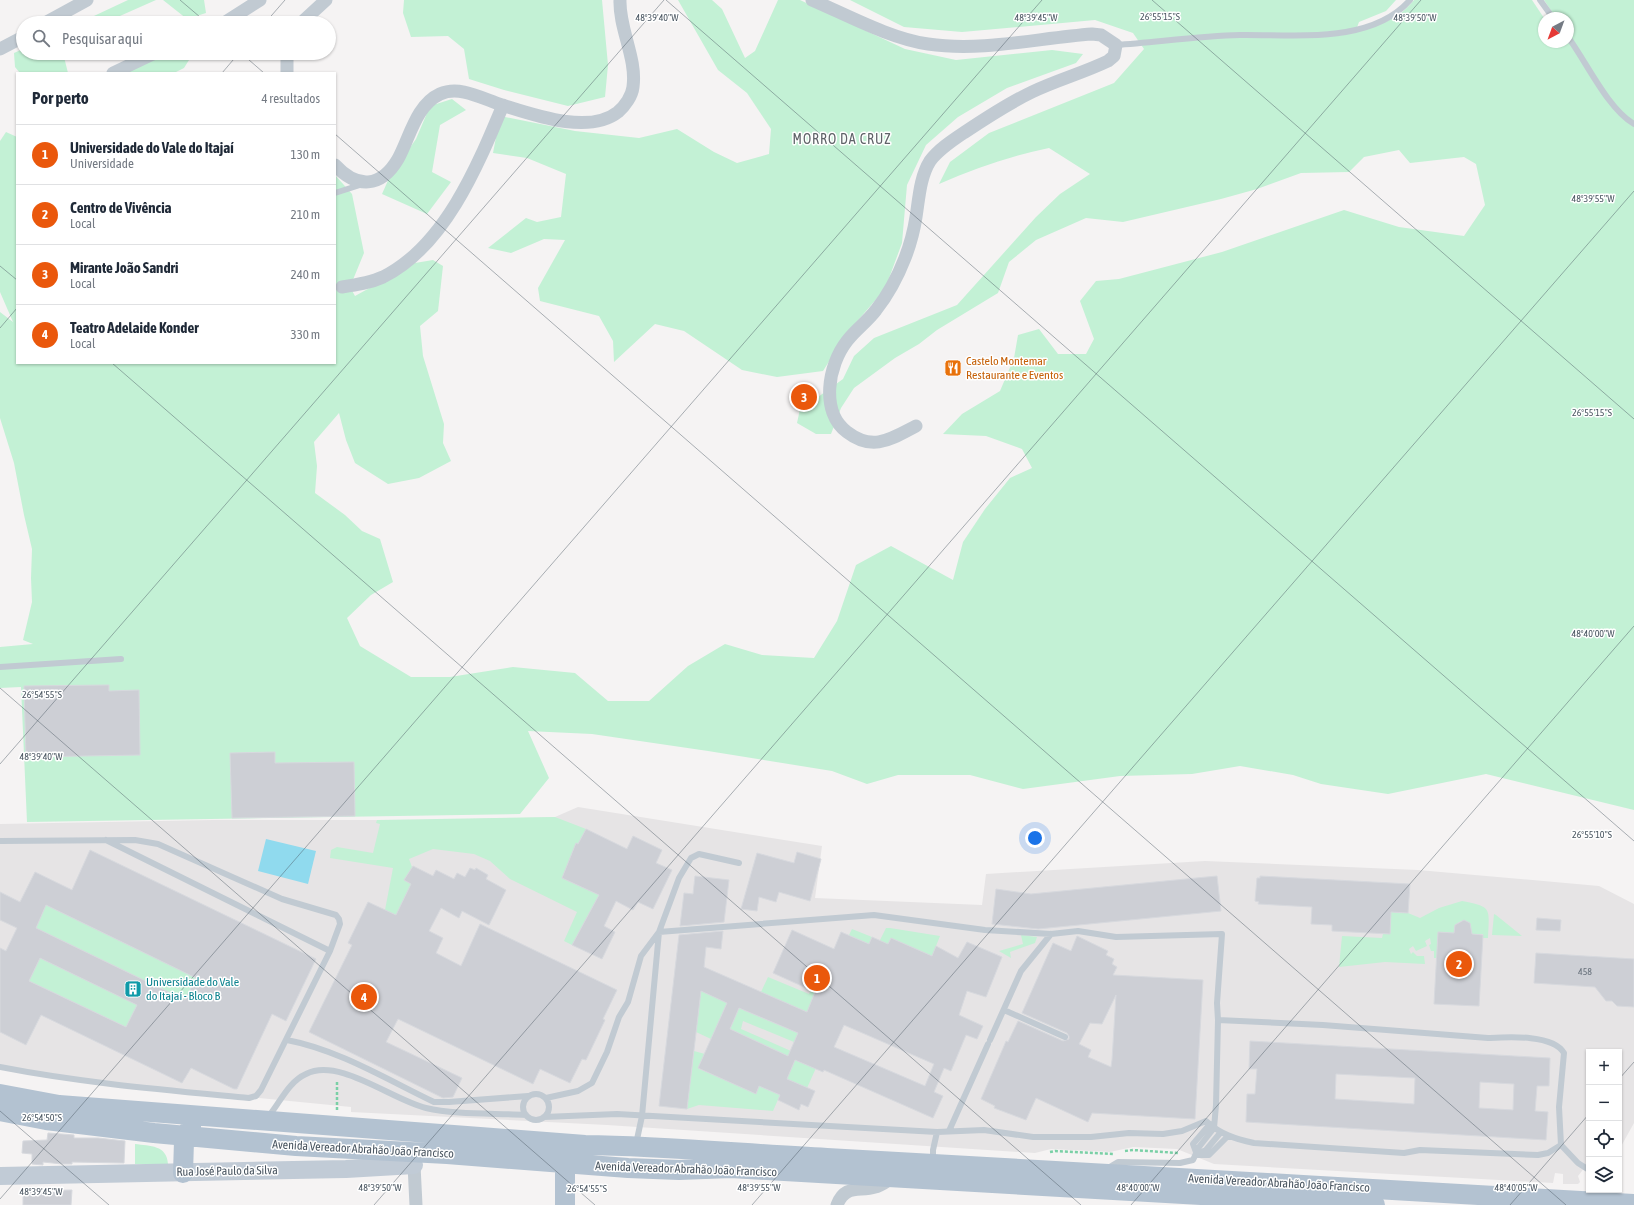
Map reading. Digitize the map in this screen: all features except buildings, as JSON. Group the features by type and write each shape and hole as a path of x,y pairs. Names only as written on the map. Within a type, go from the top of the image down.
{"main road":[{"name":"Avenida Vereador Abrahão João Francisco","path":"0,1094 59,1105 576,1144 636,1146 1100,1174 1603,1196 1634,1204"},
{"name":"Avenida Vereador Abrahão João Francisco","path":"0,1111 46,1120 186,1137 349,1150 447,1154 679,1170 731,1168 1301,1203 1375,1205"},
{"path":"183,1173 184,1141 191,1127 201,1116"},
{"path":"566,1205 565,1163 576,1144"},
{"path":"414,1165 447,1154"}],"street":[{"path":"58,16 87,0"},
{"path":"235,16 260,0"},
{"path":"309,16 326,0"},
{"path":"336,166 350,178 364,184 377,179 387,172 398,160 421,112 429,101 441,94 454,91 472,94 503,105 548,117 587,124 602,122 611,118 629,99 633,87 633,72 624,32 620,0"},
{"path":"812,0 896,36 928,44 979,46 1092,34 1102,35 1116,45 1114,56 1108,61 1032,92 976,124 949,143 930,161 922,182 916,219 905,257 894,281 875,311 846,342 831,378 829,399 833,414 844,430 857,440 873,443 891,439 916,426"},
{"path":"0,49 16,41"},
{"path":"115,72 140,60"},
{"path":"283,72 286,60"},
{"path":"342,287 366,284 383,277 402,265 421,248 440,226 469,182 503,105"},
{"path":"414,1165 416,1205"},
{"name":"Rua José Paulo da Silva","path":"0,1176 183,1173 414,1165"},
{"path":"837,1205 844,1195 850,1190 877,1187 892,1178"}],"lane":[{"path":"1116,45 1240,35 1301,37 1339,33 1380,22 1403,8 1410,0"},
{"path":"1540,0 1549,12"},
{"path":"1574,47 1610,101 1626,120 1634,124"},
{"path":"336,193 364,184"},
{"path":"0,667 121,659"},
{"path":"0,841 103,839 135,840 158,844 282,899 336,915 340,924 330,951 287,1040 261,1090 256,1096 249,1098 73,1079 0,1067"},
{"path":"103,839 330,951"},
{"path":"636,1146 642,1116 659,932 679,878 691,858 699,854 739,863"},
{"path":"287,1040 309,1044 332,1052 434,1102 528,1096 538,1094 546,1098 578,1091 592,1083 607,1052 619,1016 628,1002 641,956 659,932 874,915 984,930 1050,934 1078,931 1116,937 1222,934 1218,964 1216,1105 1212,1126 1193,1160 1180,1163 1118,1162 1100,1174"},
{"path":"948,1131 1026,963 1034,956 1050,934"},
{"path":"1004,1010 1065,1037"},
{"path":"1218,1020 1323,1025 1488,1038 1514,1037 1550,1042 1560,1046 1564,1053 1559,1107 1561,1145 1586,1168"},
{"path":"265,1121 294,1082 306,1074 320,1070 340,1072 410,1103 427,1108 526,1115 535,1120 544,1117 617,1114 937,1132 984,1130 1033,1137 1092,1137 1129,1133 1163,1134 1182,1131 1206,1121 1224,1134 1235,1139 1254,1143 1404,1153 1420,1150 1538,1155 1548,1153 1561,1145"},
{"path":"526,1115 523,1105 528,1096"},
{"path":"544,1117 549,1108 546,1098"},
{"path":"934,1164 933,1150 937,1132"},
{"path":"1197,1155 1209,1155 1224,1134"}],"path":[{"path":"340,1072 338,1079 336,1110 343,1110"}],"shaded area":[{"path":"578,807 822,846 815,898 982,905 986,874 1205,861 1418,870 1599,886 1634,904 1634,1123 1622,1145 1622,1049 1586,1049 1586,1166 1578,1176 1580,1182 1578,1184 1563,1184 1563,1174 1555,1173 1553,1183 1214,1164 1177,1149 1133,1147 1110,1152 1051,1149 1035,1153 607,1125 351,1112 351,1107 44,1077 0,1069 0,824 213,820 433,820 555,817"}],"green space":[{"path":"128,0 156,0 120,16 94,16"},
{"path":"163,0 204,0 206,13 196,16 183,16"},
{"path":"404,0 602,0 608,65 605,97 568,106 504,90 469,79 464,49 448,36 411,37 403,13"},
{"path":"678,0 712,0 722,9 745,58 755,51 778,0 800,0 905,49 956,60 1052,50 1083,54 1076,63 1007,88 958,117 926,145 907,185 902,243 885,289 847,333 823,371 777,377 742,370 684,331 655,324 614,362 613,341 599,316 540,301 538,288 565,240 544,239 511,253 488,248 526,218 537,222 561,217 566,174 527,158 493,153 500,116 575,131 639,138 677,129 714,152 737,163 769,154 771,129 747,93 718,70"},
{"path":"850,0 1396,0 1386,11 1359,22 1356,30 1388,21 1401,13 1414,0 1532,0 1540,12 1538,12 1538,48 1574,48 1574,12 1552,12 1544,0 1634,0 1634,810 1486,774 1388,794 1321,784 1293,775 1240,766 1192,774 1120,776 1023,789 970,775 898,775 867,784 832,771 708,751 592,734 528,731 549,778 520,814 27,822 21,687 0,688 0,647 33,644 23,640 32,602 32,549 14,463 0,418 0,312 13,322 0,292 0,141 6,132 16,137 16,364 336,364 336,176 352,194 364,253 350,287 355,296 415,263 433,260 443,266 438,311 420,326 423,356 444,424 443,443 451,461 419,478 388,484 355,463 346,440 339,413 314,442 317,466 315,493 345,515 362,531 380,539 393,582 371,595 347,618 360,646 411,677 450,677 513,667 575,673 608,701 649,701 688,666 725,644 762,655 814,658 837,621 856,565 891,546 953,580 963,542 985,509 1010,478 1032,468 1022,449 986,436 943,434 962,414 1000,391 1014,358 1018,335 1039,329 1058,354 1086,354 1094,339 1080,301 1096,281 1119,279 1222,252 1344,210 1399,227 1464,236 1485,205 1476,164 1464,157 1410,163 1399,150 1364,157 1349,172 1301,173 1257,189 1221,199 1123,222 1086,218 1036,240 1009,262 998,293 937,330 854,388 841,408 831,434 816,434 797,423 802,400 818,397 843,379 854,356 874,338 957,305 1036,217 1060,194 1090,174 1049,148 993,163 939,184 950,162 989,133 1114,83 1144,49 1133,33 1095,20 962,32 904,27"},
{"path":"16,52 16,60 65,60 68,72 19,72 15,67 14,53"},
{"path":"154,60 189,60 184,68 176,72 122,72"},
{"path":"452,99 466,110 440,125 432,172 451,182 427,214 382,194 390,176 416,139 430,106"},
{"path":"555,817 586,829 578,844 576,844 562,878 599,895 572,945 564,941 577,912 510,879 490,861 474,854 433,849 409,859 412,867 404,880 411,884 429,931 385,910 393,868 330,858 331,850 337,847 373,853 380,824 376,823 377,820"},
{"path":"1462,901 1479,905 1487,910 1489,920 1488,938 1483,938 1483,934 1472,934 1470,923 1461,921 1455,925 1454,933 1438,932 1437,958 1434,958 1434,951 1431,951 1429,945 1431,944 1430,938 1425,941 1427,946 1416,951 1413,946 1409,949 1411,954 1413,952 1417,956 1424,956 1425,964 1385,962 1339,967 1342,936 1382,938 1383,934 1390,934 1391,919 1362,910 1408,913 1420,918 1439,908"},
{"path":"46,905 216,987 185,1000 36,928"},
{"path":"1494,914 1496,915 1522,936 1492,935"},
{"path":"886,928 940,936 932,956 891,938 885,951 880,940"},
{"path":"852,929 872,937 869,944 849,935"},
{"path":"1021,935 1037,937 1035,943 1010,952 1011,958 999,951 1023,944"},
{"path":"40,958 175,1023 164,1045 29,981"},
{"path":"768,977 809,994 811,990 816,992 806,1015 761,992"},
{"path":"701,987 735,1006 711,1039 696,1032"},
{"path":"739,1008 798,1033 794,1042 743,1021 741,1029 791,1051 782,1070 775,1050 730,1029"},
{"path":"694,1051 705,1054 699,1069 756,1093 762,1078 780,1095 773,1111 699,1105 687,1109"},
{"path":"795,1060 816,1068 807,1088 787,1079"},
{"path":"135,1144 152,1146 161,1150 165,1153 168,1164 135,1164"}],"water":[{"path":"266,839 316,851 308,884 258,871"}],"place":[{"name":"Castelo Montemar Restaurante e Eventos","path":"953,368"},
{"name":"Mirante João Sandri","path":"804,397"},
{"name":"Centro de Vivência","path":"1459,964"},
{"name":"Universidade do Vale do Itajaí","path":"817,978"},
{"name":"Universidade do Vale do Itajaí - Bloco B","path":"133,989"},
{"name":"Teatro Adelaide Konder","path":"364,997"}],"district":[{"name":"MORRO DA CRUZ","path":"842,139"}]}
